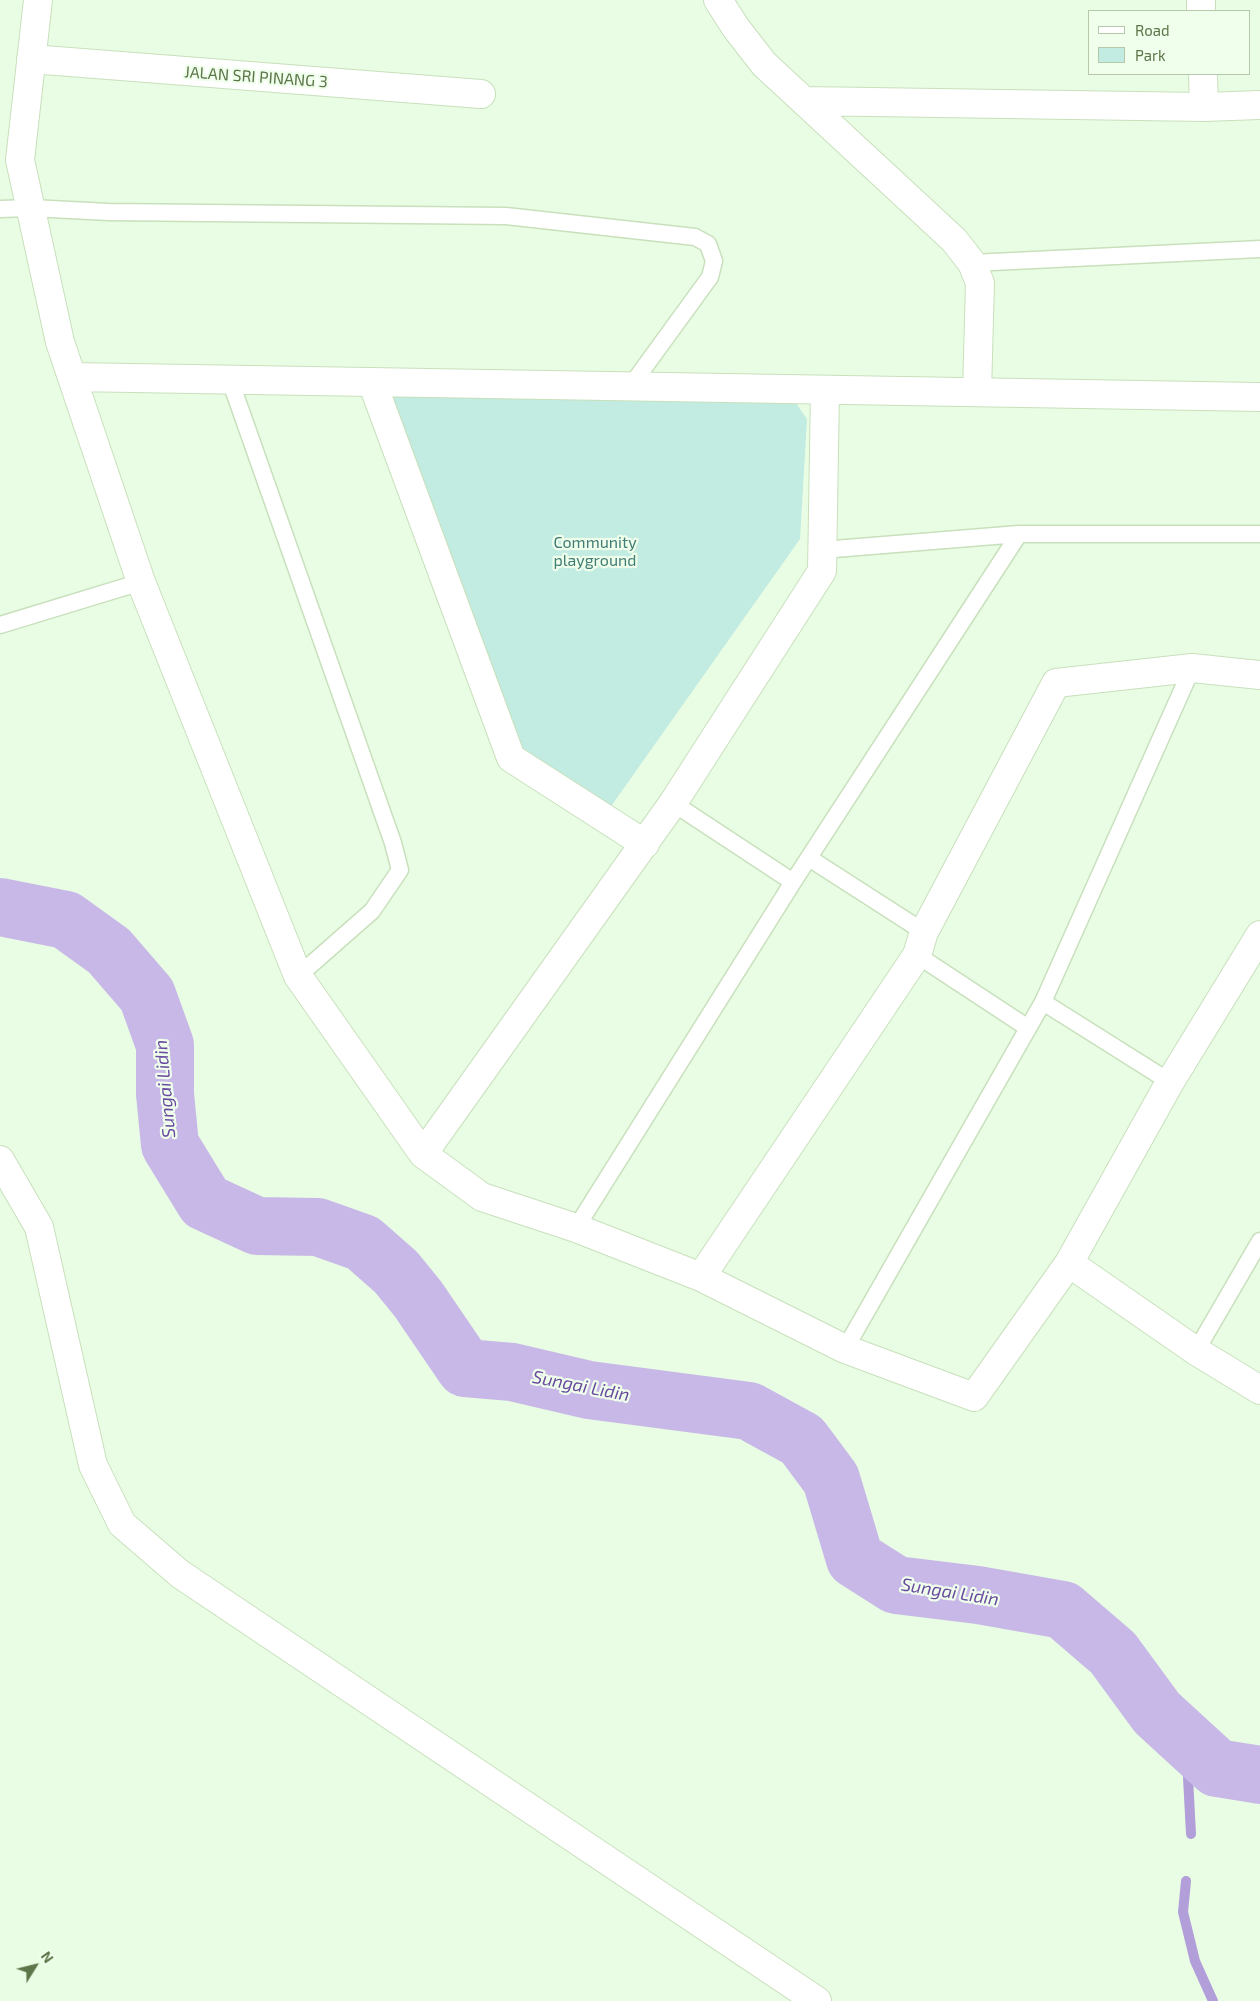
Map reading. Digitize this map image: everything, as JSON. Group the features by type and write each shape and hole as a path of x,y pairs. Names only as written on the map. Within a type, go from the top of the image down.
{"street":[{"path":"38,0 20,160 60,342 141,582 298,976 422,1154 482,1196 576,1228 701,1278 845,1349 974,1397 1070,1263 1170,1082 1260,935"},
{"path":"718,0 736,28 764,64 954,240 972,263 980,283 977,392"},
{"name":"JALAN SRI PINANG 3","path":"31,59 481,94"},
{"path":"1203,75 1204,107"},
{"path":"805,101 1204,107 1260,105"},
{"path":"73,377 1260,397"},
{"path":"372,382 511,758 645,844"},
{"path":"422,1154 674,803 822,571 825,390"},
{"path":"701,1278 920,943 1056,683 1192,668 1260,675"},
{"path":"0,1160 39,1227 93,1465 122,1524 180,1574 817,2001"},
{"path":"1070,1263 1196,1351 1260,1390"}],"lane":[{"path":"0,209 506,216 695,237 708,244 714,261 710,277 630,387"},
{"path":"972,263 1260,249"},
{"path":"230,380 393,843 400,870 372,911 298,976"},
{"path":"822,550 1019,534 1260,534"},
{"path":"576,1228 809,858 1019,534"},
{"path":"0,625 141,582"},
{"path":"845,1349 1043,1002 1192,668"},
{"path":"674,803 794,882"},
{"path":"809,858 1028,1028"},
{"path":"1043,1002 1170,1082"},
{"path":"1196,1351 1260,1241"}],"green space":[{"name":"Community playground","path":"372,382 794,400 807,419 800,539 607,812 485,728"}],"waterway":[{"name":"Sungai Lidin","path":"0,907 66,920 109,951 147,995 165,1045 165,1094 170,1145 205,1202 257,1226 318,1227 363,1243 396,1272 418,1299 465,1368 512,1372 589,1390 749,1411 802,1440 831,1479 855,1559 896,1585 978,1595 1063,1610 1113,1653 1157,1713 1217,1768 1260,1775"},
{"path":"1186,1740 1191,1834"},
{"path":"1186,1881 1183,1912 1195,1961 1213,2001"}]}
